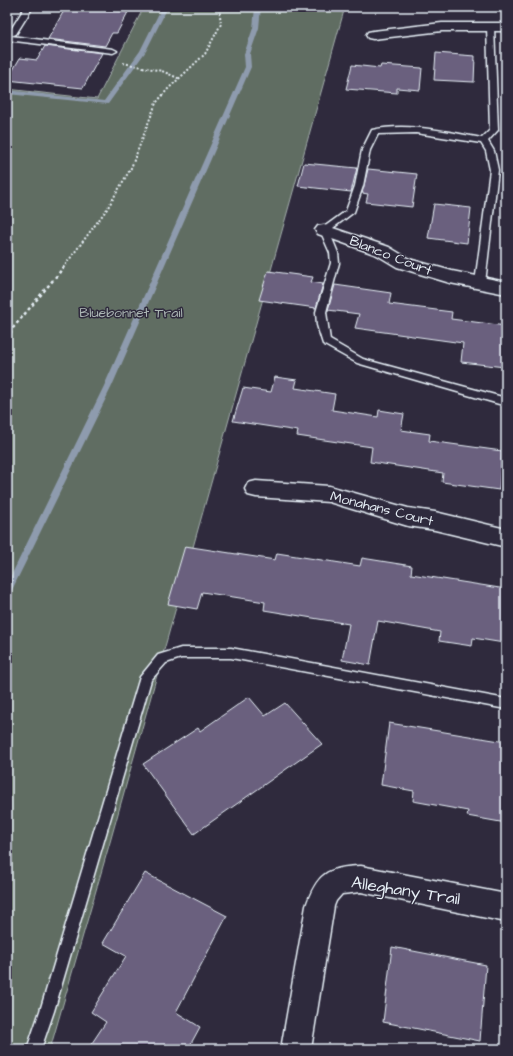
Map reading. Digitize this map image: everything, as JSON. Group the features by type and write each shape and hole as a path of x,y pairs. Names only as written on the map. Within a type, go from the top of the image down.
{"street":[{"path":"373,35 442,26 506,27"},
{"name":"Blanco Court","path":"324,230 383,250 403,263 450,277 506,288"},
{"name":"Monahans Court","path":"256,489 329,494 408,517 506,538"},
{"name":"Alleghany Trail","path":"296,1049 320,906 324,894 333,883 344,879 361,879 506,908"}],"lane":[{"path":"7,37 13,32 29,7"},
{"path":"484,141 494,130 490,27"},
{"path":"7,37 113,51"},
{"path":"480,283 494,170 490,151 484,141 417,131 388,129 375,132 366,150 359,186 350,212 324,230 334,253 335,263 321,312 326,342 360,361 506,402"},
{"path":"34,1049 47,1011 146,677 162,659 181,653 231,653 506,704"}],"path":[{"path":"7,339 13,328 66,266 107,209 131,168 156,103 168,89 205,54 221,24 219,7"},
{"path":"113,51 109,60 162,71 180,79"}],"green space":[{"name":"Bluebonnet Trail","path":"144,7 345,7 110,842 50,1049 7,1049 7,89 97,99"}],"building":[{"path":"66,7 128,12 117,33 112,33 105,46 48,39"},
{"path":"45,46 102,53 83,88 7,80 20,58 37,60"},
{"path":"436,53 475,56 474,82 434,80"},
{"path":"352,65 380,68 381,65 422,68 420,90 397,88 397,93 346,89"},
{"path":"304,163 357,168 351,192 298,186"},
{"path":"368,169 417,174 412,207 366,202 368,194 362,193"},
{"path":"434,204 471,208 467,243 428,238"},
{"path":"268,271 313,277 311,282 323,284 316,308 259,300"},
{"path":"335,285 391,293 389,304 452,312 451,319 506,326 505,367 461,362 463,343 355,328 359,314 328,310"},
{"path":"275,377 297,380 295,388 335,394 332,410 378,417 379,410 404,414 401,430 430,434 429,441 502,451 499,490 442,482 443,473 370,462 372,447 297,436 298,431 233,421 243,388 271,392"},
{"path":"185,546 275,560 277,553 360,566 362,558 412,566 411,574 506,589 504,643 473,638 472,646 439,641 440,632 378,621 370,665 342,660 349,624 264,610 265,602 202,592 197,609 168,604"},
{"path":"249,697 265,716 285,703 322,744 194,834 143,764 198,728 200,731"},
{"path":"389,723 506,742 506,823 467,816 468,811 413,801 414,791 381,785"},
{"path":"145,873 227,916 176,1012 200,1027 188,1049 88,1049 106,1022 91,1012 126,956 103,943"},
{"path":"392,947 486,965 480,1041 383,1022"}],"waterway":[{"path":"7,92 106,103 143,51 165,7"},
{"path":"7,592 108,386 248,67 247,54 256,28 258,7"}]}
